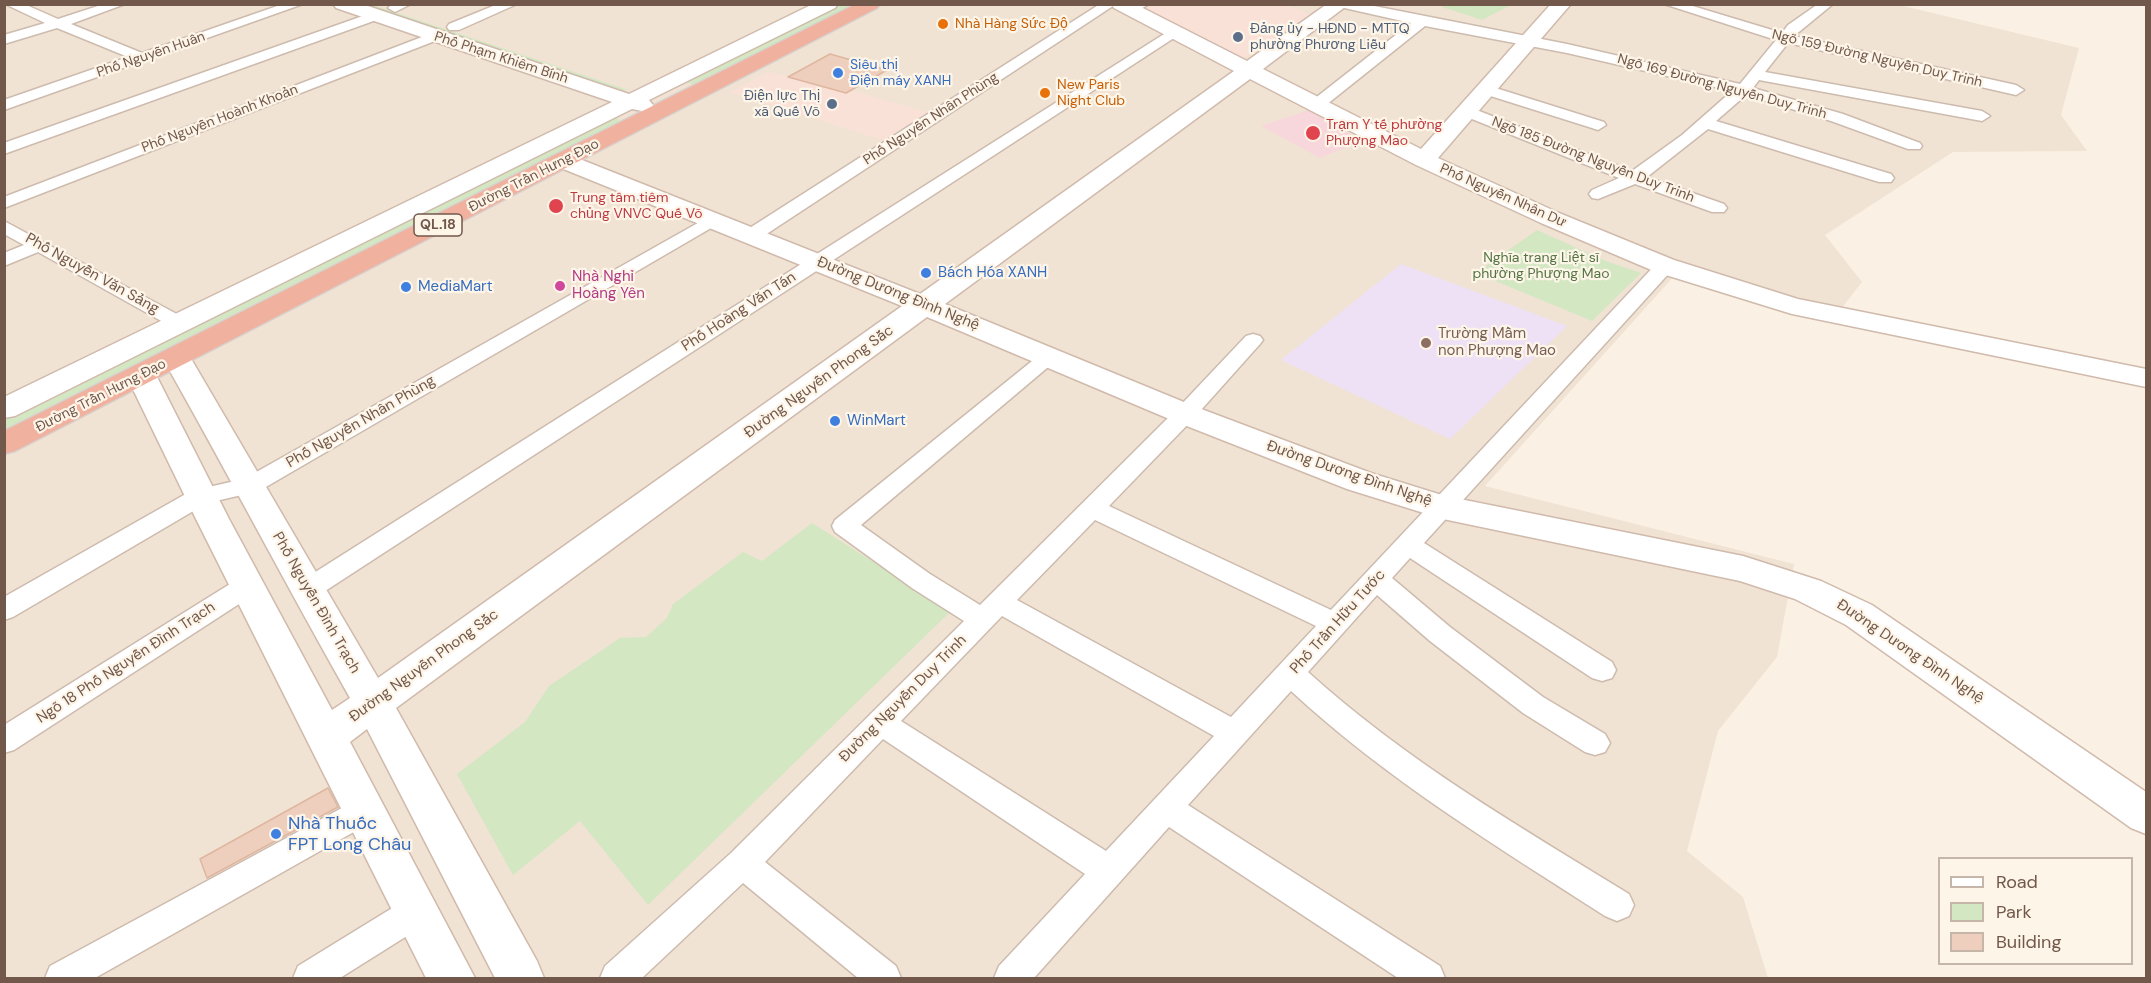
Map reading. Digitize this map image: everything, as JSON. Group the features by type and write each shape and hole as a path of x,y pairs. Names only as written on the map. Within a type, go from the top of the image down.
{"highway":[{"name":"Đường Trần Hưng Đạo","path":"4,444 141,375 178,340 564,161 656,101 871,4"}],"street":[{"path":"11,4 142,58"},
{"path":"4,40 119,4"},
{"name":"Phố Nguyễn Huân","path":"4,105 297,4"},
{"name":"Phố Phạm Khiêm Bính","path":"342,4 390,8 454,27 656,101"},
{"path":"454,27 511,4"},
{"name":"Đường Trần Hưng Đạo","path":"4,410 178,340 656,101 829,4"},
{"name":"Đường Nguyễn Phong Sắc","path":"326,737 1340,4"},
{"name":"Ngõ 169 Đường Nguyễn Duy Trinh","path":"1345,4 1421,22 1599,55 1743,90 1868,127 1914,146"},
{"path":"1424,160 1562,4"},
{"name":"Ngõ 159 Đường Nguyễn Duy Trinh","path":"1670,4 1784,39 2016,90"},
{"path":"1598,194 1634,178 1705,123 1743,90 1793,28 1827,4"},
{"name":"Phố Nguyễn Nhân Dư","path":"1126,6 1172,33 1424,160 1550,218 1665,266 1792,306 2146,378"},
{"name":"Phố Nguyễn Nhân Phùng","path":"752,235 1126,6"},
{"path":"4,149 390,8"},
{"name":"Phố Phạm Khiêm Bính","path":"390,8 435,36 656,101"},
{"path":"1314,106 1421,22"},
{"name":"Phố Hoàng Văn Tán","path":"307,590 1172,33"},
{"name":"Phố Nguyễn Hoành Khoản","path":"4,202 435,36"},
{"path":"1756,75 1982,116"},
{"path":"1486,90 1598,125"},
{"name":"Ngõ 185 Đường Nguyễn Duy Trinh","path":"1468,112 1634,178 1718,208"},
{"path":"1705,123 1885,178"},
{"name":"Đường Dương Đình Nghệ","path":"564,161 926,305 1185,414 1359,481 1443,507 1743,569 1825,597 1859,615 2146,815"},
{"name":"Phố Nguyễn Nhân Phùng","path":"4,610 200,497 250,485 712,220"},
{"name":"Phố Nguyễn Văn Sảng","path":"4,226 39,245 178,340"},
{"path":"4,260 39,245"},
{"name":"Phố Trần Hữu Tước","path":"1011,978 1168,809 1554,384 1665,266"},
{"name":"Phố Nguyễn Đình Trạch","path":"178,340 250,485 307,590 373,703 520,978"},
{"name":"Đường Nguyễn Duy Trinh","path":"617,978 742,863 1185,414 1254,340"},
{"path":"1049,357 844,526 921,581 990,611 1236,734"},
{"path":"141,375 200,497 364,810 414,913 451,978"},
{"path":"1091,508 1337,624"},
{"path":"1408,545 1602,670"},
{"path":"1377,580 1440,634 1533,705 1595,743"},
{"name":"Ngõ 18 Phố Nguyễn Đình Trạch","path":"4,741 247,586"},
{"path":"1291,673 1322,703 1382,751 1466,810 1617,906"},
{"path":"880,722 1110,872"},
{"path":"1168,809 1428,978"},
{"path":"62,978 364,810"},
{"path":"742,863 884,978"},
{"path":"310,978 414,913"}],"shaded area":[{"name":"Đảng ủy - HĐND - MTTQ phường Phương Liễu","path":"1160,4 1284,4 1311,15 1242,59 1146,9"},
{"path":"1895,4 2079,48 2061,115 2087,151 1953,152 1825,235 1862,282 1831,322 1676,274 1485,486 1794,564 1777,657 1718,731 1687,851 1743,897 1768,978 5,978 5,5"},
{"name":"Điện lực Thị xã Quế Võ","path":"769,72 846,94 853,91 930,113 886,141 730,92"},
{"name":"Trạm Y tế phường Phượng Mao","path":"1312,109 1362,141 1320,158 1261,126"},
{"name":"Trường Mầm non Phượng Mao","path":"1401,264 1567,326 1450,439 1281,360"}],"green space":[{"path":"1448,4 1511,5 1482,20 1442,7"},
{"path":"362,5 373,5 628,90 620,91"},
{"path":"839,5 854,5 693,84 684,82"},
{"path":"613,117 620,120 619,122 5,430 5,415"},
{"name":"Nghĩa trang Liệt sĩ phường Phượng Mao","path":"1537,230 1606,261 1641,273 1592,321 1476,273"},
{"path":"812,523 951,611 648,905 580,821 513,875 457,774 525,722 549,686 620,638 646,637 667,618 673,604 743,552 762,561"}],"building":[{"name":"Siêu thị Điện máy XANH","path":"830,54 887,70 846,93 788,77"},
{"name":"Nhà Thuốc FPT Long Châu","path":"328,788 338,807 207,878 200,859"}],"place":[{"name":"Nhà Hàng Sức Độ","path":"943,24"},
{"name":"Đảng ủy - HĐND - MTTQ phường Phương Liễu","path":"1238,37"},
{"name":"Siêu thị Điện máy XANH","path":"838,73"},
{"name":"New Paris Night Club","path":"1045,93"},
{"name":"Điện lực Thị xã Quế Võ","path":"832,104"},
{"name":"Trạm Y tế phường Phượng Mao","path":"1313,133"},
{"name":"Trung tâm tiêm chủng VNVC Quế Võ","path":"556,206"},
{"name":"Bách Hóa XANH","path":"926,273"},
{"name":"Nhà Nghỉ Hoàng Yên","path":"560,286"},
{"name":"MediaMart","path":"406,287"},
{"name":"Trường Mầm non Phượng Mao","path":"1426,343"},
{"name":"WinMart","path":"835,421"},
{"name":"Nhà Thuốc FPT Long Châu","path":"276,834"}]}
